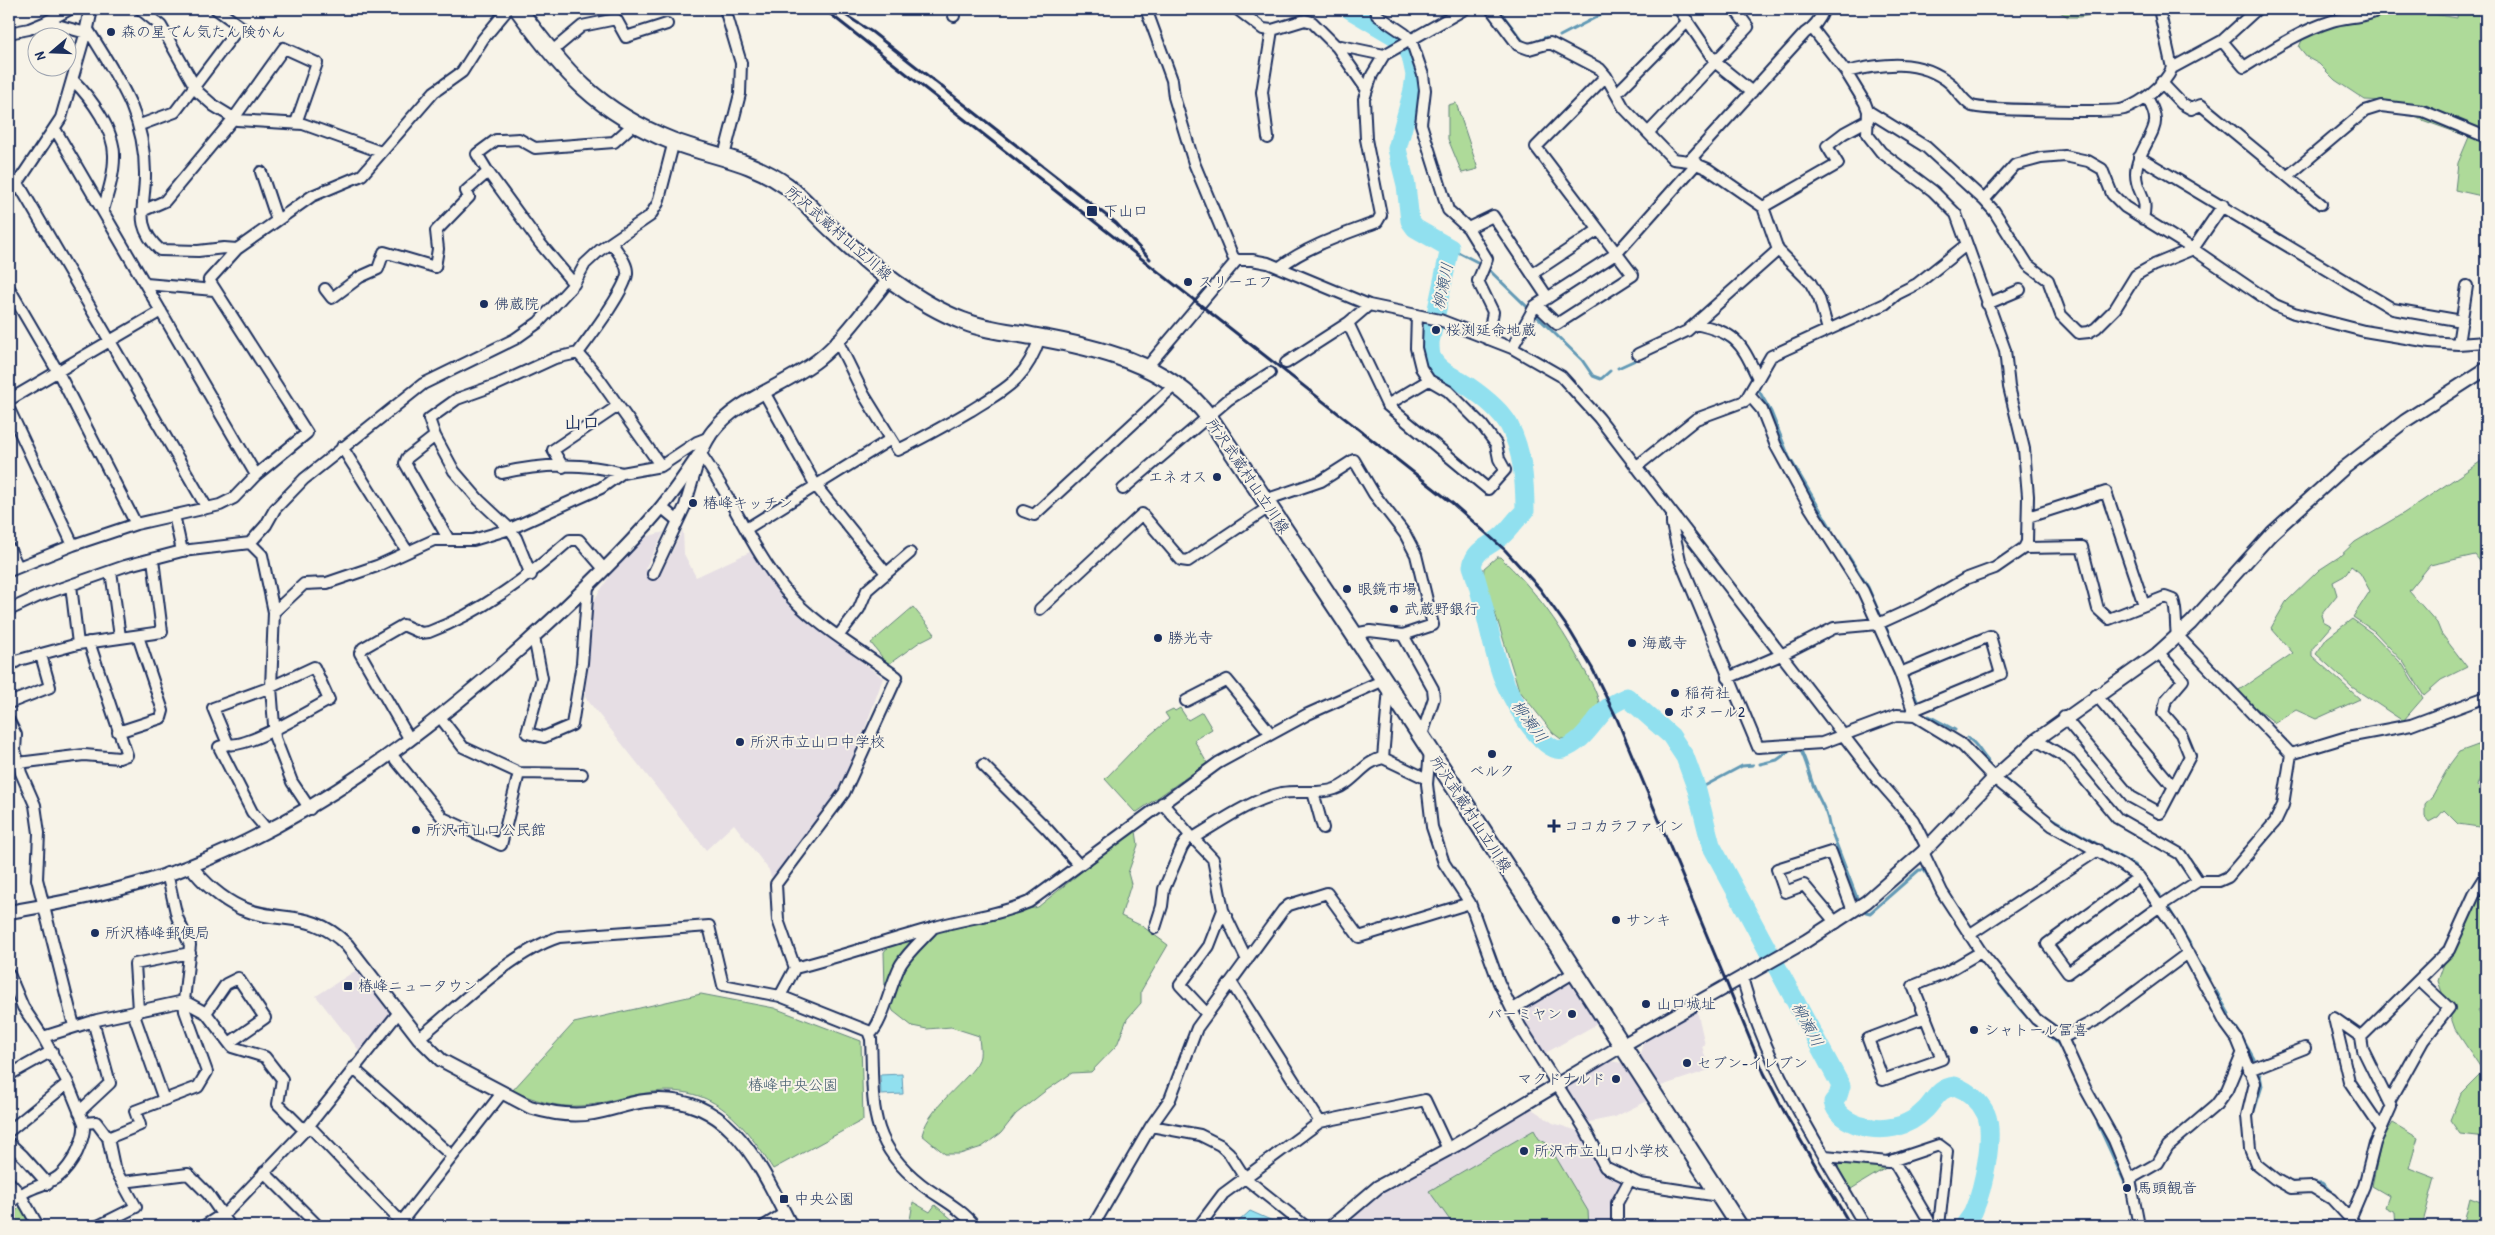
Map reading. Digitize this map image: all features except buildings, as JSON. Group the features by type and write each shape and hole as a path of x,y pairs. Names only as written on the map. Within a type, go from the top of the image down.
{"main road":[{"name":"所沢武蔵村山立川線","path":"518,9 550,52 585,91 605,106 634,123 674,142 754,166 790,188 850,248 889,279 963,321 1040,337 1148,367 1176,384 1209,416 1623,1045 1738,1226"}],"street":[{"path":"9,33 29,29 70,9"},
{"path":"9,196 55,129 66,106 91,9"},
{"path":"140,125 175,112 240,26 216,9"},
{"path":"9,548 13,569 73,545 136,524 207,508 234,498 256,475 308,430 209,280 215,271 237,249 276,220 312,196 362,175 434,92 462,72 483,39 508,9"},
{"path":"724,156 740,94 741,63 725,9"},
{"path":"1146,9 1172,80 1174,97 1194,163 1233,257 1237,260 1252,260 1280,267 1369,305 1440,320 1512,348 1561,376 1599,418 1876,779 1913,820 1942,892 1981,952 2036,1019 2062,1038 2085,1088 2114,1140 2130,1179 2139,1226"},
{"path":"1237,9 1264,29 1272,30 1306,20 1312,22 1337,47 1367,90"},
{"path":"1376,9 1377,15 1405,34 1423,75 1425,90 1421,124 1448,210 1468,228 1485,266 1478,281 1493,312 1488,339"},
{"path":"1280,267 1296,257 1377,222 1381,215 1366,139 1364,99 1367,90 1384,55 1465,9"},
{"path":"1491,9 1518,45 1529,50 1550,42 1595,66 1606,76 1616,94 1639,126 1673,159 1693,162 1763,207 1778,250 1810,282 1820,298 1828,330"},
{"path":"1679,9 1716,63 1752,92"},
{"path":"1648,133 1748,27 1735,9"},
{"path":"1512,348 1534,309 1617,253 1752,92 1805,33 1820,20 1824,9"},
{"path":"2159,9 2172,68"},
{"path":"1846,72 1903,63 1932,73 1950,83 1973,106 2002,110 2110,112 2123,110 2147,97 2169,74 2172,68 2222,41 2257,9"},
{"path":"2222,41 2244,67 2300,33 2350,15 2373,14 2379,9"},
{"path":"143,10 161,26 198,92 214,106 234,118 296,123 381,152"},
{"path":"550,52 582,26 616,19 626,37 668,24"},
{"path":"1616,94 1688,21"},
{"path":"46,22 86,31 123,86 140,125 145,175 142,211 147,238 160,250 198,252 224,248 237,249"},
{"path":"1728,678 1781,655 1834,628 1878,624 1922,604 1965,579 1995,568 2024,548 2027,542 2028,517 2024,449 2009,387 2004,350 1956,214 1933,191 1881,152 1867,134 1868,116 1846,72 1812,28"},
{"path":"1268,138 1262,92 1272,30"},
{"path":"1337,47 1341,46 1384,55"},
{"path":"142,211 165,201 234,118 284,48 318,63 296,123"},
{"path":"1534,309 1557,324 1633,275 1536,148 1606,76"},
{"path":"73,80 100,112 114,155 112,179 103,210"},
{"path":"2161,82 2182,104 2191,109 2201,105 2321,204"},
{"path":"2143,219 2146,206 2136,175 2139,157 2152,134 2156,120 2147,97"},
{"path":"2288,176 2365,110 2381,106 2423,111 2486,137"},
{"path":"1868,116 1926,147 1984,200 1994,211 2028,265 2048,280 2062,315 2079,333 2089,332 2096,328 2115,310 2136,275 2154,265 2193,250 2223,205"},
{"path":"1763,207 1838,164 1827,146 1868,116"},
{"path":"574,284 539,242 477,154 496,140 519,139 535,148 614,142 634,123"},
{"path":"55,129 256,475"},
{"path":"9,610 70,585 153,559 182,552 250,543 266,524 275,509 304,479 342,446 423,384 527,332 539,322 574,284 585,264 600,250 650,216 658,203 674,142"},
{"path":"1984,200 2015,165 2041,158 2065,156 2088,161 2102,169 2112,194 2125,207 2275,305 2294,313 2364,331 2458,344 2486,342"},
{"path":"2139,157 2223,205 2313,263 2342,277 2393,309 2462,321"},
{"path":"261,172 276,220"},
{"path":"326,289 332,298 360,277 378,269 384,252 435,266 438,249 436,231 469,197 466,191 488,172"},
{"path":"18,183 207,508"},
{"path":"1468,228 1493,216 1548,298"},
{"path":"1532,274 1598,230"},
{"path":"531,575 516,538 510,529 464,485 435,436 429,418 457,398 496,385 555,358 578,353 606,314 627,275 625,264 612,243"},
{"path":"1636,467 1696,419 1745,401 1750,396 1771,356 1885,304 1896,294 1916,284 1966,245"},
{"path":"1638,354 1687,331 1778,250"},
{"path":"1148,367 1237,260"},
{"path":"9,912 42,907 191,866 268,831 310,809 391,754 474,691 534,637 604,569 661,507 700,453 713,430 764,392 820,358 889,279"},
{"path":"146,284 214,290"},
{"path":"2458,344 2467,286"},
{"path":"9,288 58,372 136,524"},
{"path":"1987,304 2020,290"},
{"path":"1286,363 1348,323 1369,305"},
{"path":"9,400 161,311"},
{"path":"1348,323 1387,405 1488,489 1505,470 1499,459 1496,444 1461,402 1429,380 1421,368 1416,348 1422,316"},
{"path":"1695,324 1721,330 1741,344 1758,378"},
{"path":"837,340 864,395 898,450 941,429 1004,392 1029,362 1040,337"},
{"path":"578,353 661,466"},
{"path":"1332,1226 1378,1187 1448,1149 1623,1045 1836,923 1880,891 1925,850 1994,778 2036,740 2064,717 2158,652 2178,635 2272,533 2336,474 2405,421 2486,369"},
{"path":"1124,489 1229,398 1270,373"},
{"path":"1387,405 1429,380"},
{"path":"1023,511 1034,515 1176,384"},
{"path":"764,392 816,486 886,573"},
{"path":"1750,396 1762,410 1789,472 1863,591 1900,673 1915,713 1961,744 1994,778 2052,826 2098,850 2139,877 2160,906 2188,953 2242,1052 2255,1083 2247,1116 2250,1149 2256,1164 2275,1179 2291,1188 2312,1187 2319,1190 2332,1199 2354,1224"},
{"path":"563,467 553,450 618,406"},
{"path":"9,409 73,545"},
{"path":"435,436 407,458 405,463 449,540"},
{"path":"274,612 304,584 327,583 378,566 434,540 473,540 510,529 601,488 622,474 661,466 697,442 710,437"},
{"path":"746,530 891,439"},
{"path":"342,446 407,551"},
{"path":"653,574 678,521 700,453"},
{"path":"700,453 746,530 785,590 805,610 897,676 844,793 776,884 778,920 796,968"},
{"path":"1040,609 1142,514 1181,560 1188,561 1267,504 1321,481 1354,460 1374,494 1405,534 1416,556 1433,625 1403,635 1370,631 1354,634"},
{"path":"502,473 532,466 583,466 606,468 622,474"},
{"path":"2028,517 2106,492 2144,605"},
{"path":"661,507 678,521"},
{"path":"1672,514 1672,524 1680,560 1758,747 1822,742 1897,716 1915,713 2001,674 1990,636 1900,673"},
{"path":"174,515 182,552"},
{"path":"410,740 360,653 363,648 402,625 421,633 433,630 476,610 531,575 570,540 579,540 604,569"},
{"path":"250,543 262,555 274,612 271,687 275,738 292,782 310,809"},
{"path":"2024,548 2082,547 2098,609 2109,618 2165,597 2173,600 2176,608 2174,620 2178,635 2291,754"},
{"path":"839,636 859,609 867,590 910,553"},
{"path":"9,666 19,660 78,644 162,632 153,559"},
{"path":"110,571 120,637"},
{"path":"70,585 78,644"},
{"path":"534,637 542,678 527,733 544,737 572,725 582,654 588,585"},
{"path":"1403,635 1433,689 1434,698 1426,745 1427,779 1437,845 1444,863 1470,903 1499,982 1520,1026 1585,1128 1605,1167 1640,1184 1719,1196"},
{"path":"118,732 161,718 163,711 138,636"},
{"path":"18,763 84,755 119,758 127,755 89,642"},
{"path":"2064,717 2131,797 2160,813 2190,756 2181,734 2163,713 2163,707 2183,680 2158,652"},
{"path":"9,703 50,687 41,655"},
{"path":"228,744 213,708 271,687 314,667 329,700 275,729 235,746 228,744 220,747 252,812 268,831"},
{"path":"1186,702 1227,680 1270,734"},
{"path":"780,996 796,968 852,953 933,927 1012,909 1045,892 1162,803 1218,764 1308,714 1387,684 1383,758"},
{"path":"2096,695 2173,786"},
{"path":"2291,754 2347,737 2412,725 2486,696"},
{"path":"440,717 463,748 519,772 582,774"},
{"path":"9,721 16,735 15,750 18,763 35,804 39,833 37,879 42,907 74,1026"},
{"path":"2036,740 2068,758 2117,818 2180,854 2198,882"},
{"path":"391,754 443,818 501,845 519,772"},
{"path":"2139,877 2047,944 2068,973 2160,906 2198,882 2219,881 2228,878 2275,822 2282,805 2291,754"},
{"path":"1154,928 1162,906 1164,889 1182,847 1191,837 1261,799 1284,793 1335,789 1348,783 1376,759 1383,758 1427,779"},
{"path":"983,765 1047,829 1079,865"},
{"path":"1313,792 1323,828"},
{"path":"1162,803 1212,859 1223,910 1247,960"},
{"path":"1969,935 2098,850"},
{"path":"1836,923 1804,885 1785,892 1777,869 1831,852 1853,911"},
{"path":"191,866 217,892 242,908 321,924 336,934 347,945 419,1038 441,1060 502,1093 530,1106 564,1114 592,1113 646,1101 666,1101 696,1107 713,1115 740,1136 766,1174 791,1226"},
{"path":"108,1138 140,1125 135,1111 198,1087 207,1072 185,1011 184,1001 190,946 177,917 167,874"},
{"path":"2361,1037 2420,981 2449,950 2474,895 2486,876"},
{"path":"1093,1226 1151,1126 1170,1099 1197,1028 1288,905 1327,893 1359,937 1470,903"},
{"path":"1207,1014 1180,985 1209,946 1223,910"},
{"path":"419,1038 510,963 542,942 559,937 708,926 723,985 780,996 866,1029 870,1034 875,1118 881,1136 902,1169 923,1186 950,1202 975,1226"},
{"path":"870,1034 876,1026 892,983 902,963 933,927"},
{"path":"1926,1017 1868,1039 1883,1080 1942,1059 1926,1017 1914,986 1943,974 1981,952"},
{"path":"2062,1038 2102,1017 2188,953"},
{"path":"164,1100 135,1018 138,1010 135,964 190,954"},
{"path":"1513,1010 1575,972"},
{"path":"9,974 23,1007 52,1051 68,1083 84,1123 83,1138 70,1166 60,1177 48,1184 26,1189 9,1204"},
{"path":"1742,977 1748,1002 1770,1056 1865,1226"},
{"path":"206,1013 226,984 238,978 265,1018 229,1043"},
{"path":"2389,1102 2423,1041 2449,1008 2420,981"},
{"path":"1231,982 1320,1122"},
{"path":"43,1037 93,1021 184,1001 206,1013 232,1047 264,1057 282,1079 278,1104 300,1126 312,1130 401,1225 502,1093"},
{"path":"204,1226 223,1215 306,1128 400,1012"},
{"path":"2354,1224 2381,1128 2391,1108 2363,1050 2361,1037 2334,1018 2349,1081 2381,1128"},
{"path":"78,1112 110,1083 93,1021"},
{"path":"2249,1070 2305,1048"},
{"path":"9,1075 52,1051"},
{"path":"2130,1179 2158,1163 2168,1146 2216,1105 2227,1090 2242,1052"},
{"path":"353,1068 452,1156"},
{"path":"9,1130 68,1083"},
{"path":"1199,1226 1223,1194 1320,1122 1425,1100 1448,1149"},
{"path":"84,1123 96,1122 108,1138 114,1167 136,1207 98,1226"},
{"path":"1151,1126 1200,1135 1211,1140 1229,1154 1245,1178 1305,1226"},
{"path":"9,1143 24,1156 48,1184"},
{"path":"1825,1156 1888,1162 1939,1145 1947,1151 1939,1226"},
{"path":"1893,1160 1932,1226"},
{"path":"264,1172 318,1226"},
{"path":"123,1182 188,1174 208,1194 230,1226"},
{"path":"1617,1226 1617,1203 1629,1180"},
{"path":"9,1182 20,1194 38,1226"},
{"path":"764,1226 785,1213"}],"shaded area":[{"name":"所沢市立山口中学校","path":"683,530 684,554 696,577 752,551 796,611 883,678 844,787 775,876 771,877 769,870 734,824 706,850 585,697 592,603 611,574 645,537 664,532 645,569 659,577"},
{"path":"358,969 394,1014 361,1053 316,996"},
{"path":"1565,983 1570,984 1597,1024 1542,1055 1527,1031 1520,1014"},
{"path":"1697,1010 1705,1045 1702,1046 1709,1070 1658,1087 1639,1057 1644,1040"},
{"path":"1609,1061 1622,1063 1649,1100 1615,1117 1585,1123 1565,1092 1565,1088"},
{"name":"所沢市立山口小学校","path":"1532,1109 1553,1123 1581,1132 1600,1170 1624,1183 1613,1226 1342,1226 1379,1195"}],"green space":[{"path":"2055,9 2129,9 2068,17"},
{"path":"2388,9 2404,9 2457,18 2458,9 2486,9 2486,197 2455,190 2458,163 2469,137 2414,117 2387,101 2365,100 2335,80 2319,64 2308,58 2299,47 2303,38 2333,25 2373,17"},
{"path":"1456,103 1478,169 1462,173 1448,139 1448,105"},
{"path":"2486,458 2486,569 2475,555 2430,565 2409,591 2437,623 2441,633 2467,667 2441,680 2424,695 2404,663 2374,631 2353,617 2370,591 2360,573 2351,566 2344,576 2333,582 2337,595 2321,615 2323,621 2332,626 2312,649 2312,656 2360,699 2316,719 2296,710 2275,723 2236,692 2293,653 2271,628 2286,602 2319,570 2339,557 2355,542 2404,513"},
{"path":"1497,557 1500,557 1524,581 1554,619 1589,678 1599,701 1600,707 1570,738 1561,739 1553,733 1519,690 1483,581 1484,568"},
{"path":"913,607 935,634 921,641 886,666 878,661 882,657 871,643"},
{"path":"2352,619 2373,634 2403,665 2423,698 2403,721 2352,687 2316,654 2327,638"},
{"path":"1180,708 1188,720 1202,712 1212,729 1194,740 1207,763 1137,812 1134,811 1105,779 1137,746 1169,719 1165,713"},
{"path":"2486,742 2486,770 2482,773 2477,786 2486,795 2486,828 2458,824 2444,810 2438,817 2429,822 2425,817 2425,804 2433,795 2450,764 2459,752"},
{"path":"1135,824 1138,845 1128,873 1131,884 1121,916 1142,926 1168,945 1141,991 1141,1003 1127,1019 1117,1045 1091,1072 1072,1073 1044,1092 1016,1114 1001,1133 982,1147 960,1154 945,1154 922,1135 926,1123 934,1112 977,1063 980,1056 979,1036 951,1027 927,1029 912,1026 893,1011 885,988 884,952 894,939 1038,907 1096,860"},
{"path":"2486,872 2486,1003 2478,1010 2486,1024 2486,1137 2460,1134 2450,1120 2461,1093 2483,1071 2455,1029 2438,981 2470,889"},
{"name":"椿峰中央公園","path":"701,994 774,1008 861,1041 863,1120 773,1169 749,1134 736,1120 722,1108 706,1099 689,1093 669,1091 646,1093 596,1104 562,1106 512,1091 574,1023"},
{"path":"2393,1123 2418,1138 2409,1168 2435,1178 2422,1226 2396,1226 2395,1212 2385,1207 2389,1196 2372,1186 2382,1139"},
{"path":"1534,1130 1539,1139 1548,1144 1588,1211 1589,1226 1454,1226 1429,1191"},
{"path":"1840,1162 1889,1166 1851,1189 1838,1168"},
{"path":"2470,1198 2486,1204 2480,1226 2463,1226"},
{"path":"913,1202 930,1212 935,1205 960,1226 909,1226"},
{"path":"20,1207 32,1226 9,1226 9,1218"}],"water":[{"path":"902,1074 903,1094 881,1095 880,1075"},
{"path":"1250,1211 1284,1226 1238,1226 1238,1222"}],"waterway":[{"name":"柳瀬川","path":"1349,9 1398,38 1411,56 1415,75 1413,90 1397,149 1406,185 1410,221 1415,228 1450,248 1430,342 1431,356 1438,367 1473,390 1501,414 1514,435 1520,456 1524,478 1525,511 1504,534 1480,551 1472,566 1496,657 1503,679 1516,705 1535,732 1554,748 1563,749 1576,742 1606,709 1627,697 1671,736 1685,757 1697,790 1711,845 1841,1086 1838,1096 1833,1102 1839,1113 1858,1125 1876,1129 1903,1125 1926,1109 1941,1091 1955,1086 1973,1097 1986,1114 1989,1135 1987,1162 1977,1201 1972,1214 1964,1226"},
{"path":"1498,9 1525,44"},
{"path":"1560,36 1612,9"},
{"path":"1533,43 1546,37"},
{"path":"1450,248 1485,266 1582,360 1593,376 1601,379 1610,371"},
{"path":"1721,337 1734,346"},
{"path":"1618,368 1664,347"},
{"path":"1744,361 1752,379"},
{"path":"1759,391 1771,412 1789,457 1831,528"},
{"path":"1839,541 1868,587 1881,617"},
{"path":"1885,625 1900,661"},
{"path":"1907,678 1918,703"},
{"path":"1929,716 1955,730"},
{"path":"1968,738 1988,761"},
{"path":"1760,764 1777,760 1791,750 1800,749 1857,898"},
{"path":"1697,790 1742,766 1753,765"},
{"path":"2006,780 2030,801"},
{"path":"2050,817 2134,865 2160,895"},
{"path":"1866,912 1870,913 1919,870 1924,870 1935,887"},
{"path":"1943,902 1972,947"},
{"path":"2168,907 2190,944"},
{"path":"2195,955 2209,979"},
{"path":"1983,962 2019,1009 2062,1049"},
{"path":"2216,991 2229,1014"},
{"path":"2236,1027 2254,1059"},
{"path":"2253,1114 2262,1086 2260,1075"},
{"path":"2087,1101 2090,1109"},
{"path":"2098,1124 2126,1185"},
{"path":"2253,1136 2254,1128"},
{"path":"2288,1182 2322,1183 2347,1207"},
{"path":"2356,1215 2359,1222 2371,1226"}],"railway":[{"path":"824,9 1451,502 1505,550 1540,589 1570,631 1592,668 1617,719 1764,1073 1787,1117 1851,1226"},
{"path":"836,9 872,32 1116,223 1150,259"}],"place":[{"name":"森の星でん気たん険かん","path":"111,32"},
{"name":"下山口","path":"1092,211"},
{"name":"スリーエフ","path":"1188,282"},
{"name":"佛蔵院","path":"484,304"},
{"name":"桜渕延命地蔵","path":"1436,330"},
{"name":"エネオス","path":"1217,477"},
{"name":"椿峰キッチン","path":"693,503"},
{"name":"眼鏡市場","path":"1347,589"},
{"name":"武蔵野銀行","path":"1394,609"},
{"name":"勝光寺","path":"1158,638"},
{"name":"海蔵寺","path":"1632,643"},
{"name":"稲荷社","path":"1675,693"},
{"name":"ボヌール2","path":"1669,712"},
{"name":"所沢市立山口中学校","path":"740,742"},
{"name":"ベルク","path":"1492,754"},
{"name":"ココカラファイン","path":"1554,826"},
{"name":"所沢市山口公民館","path":"416,830"},
{"name":"サンキ","path":"1616,920"},
{"name":"所沢椿峰郵便局","path":"95,933"},
{"name":"椿峰ニュータウン","path":"348,986"},
{"name":"山口城址","path":"1646,1004"},
{"name":"バーミヤン","path":"1572,1014"},
{"name":"シャトール冨喜","path":"1974,1030"},
{"name":"セブン-イレブン","path":"1687,1063"},
{"name":"マクドナルド","path":"1616,1079"},
{"name":"所沢市立山口小学校","path":"1524,1151"},
{"name":"馬頭観音","path":"2127,1188"},
{"name":"中央公園","path":"784,1199"}],"district":[{"name":"山口","path":"582,423"}]}
